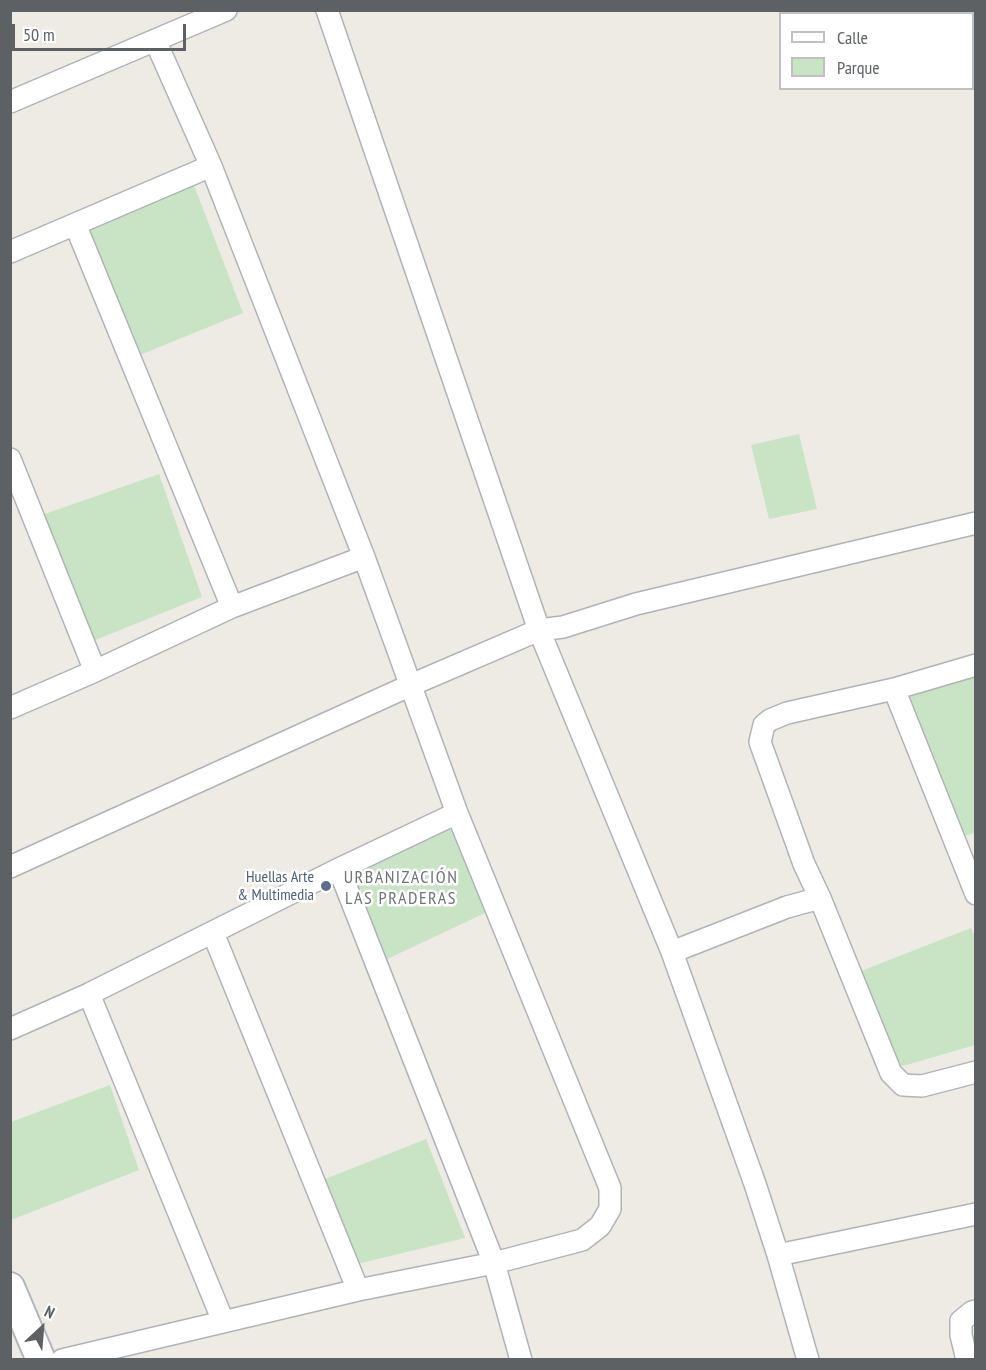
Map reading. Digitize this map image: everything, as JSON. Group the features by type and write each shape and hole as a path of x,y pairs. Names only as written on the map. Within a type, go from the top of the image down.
{"main road":[{"path":"10,1287 41,1359"}],"street":[{"path":"10,102 226,10"},
{"path":"327,10 539,630 672,952 755,1184 808,1359"},
{"path":"62,1359 358,1290 494,1263 582,1240 600,1226 610,1209 610,1188 457,813 364,557 211,166 155,40"},
{"path":"10,252 211,166"},
{"path":"75,224 232,607"},
{"path":"10,459 94,671"},
{"path":"12,862 539,630 563,627 636,604 975,522"},
{"path":"10,708 232,607 364,557"},
{"path":"975,665 894,689 787,713 764,725 760,742 804,864 891,1073 903,1085 922,1086 975,1072"},
{"path":"894,689 975,894"},
{"path":"10,1029 89,994 457,813"},
{"path":"339,870 494,1263 521,1359"},
{"path":"672,952 787,907 820,898"},
{"path":"213,933 358,1290"},
{"path":"89,994 223,1321"},
{"path":"778,1255 975,1214"},
{"path":"968,1359 961,1335 961,1321 975,1311"}],"green space":[{"path":"192,180 243,313 135,357 87,225"},
{"path":"799,434 817,509 769,519 751,445"},
{"path":"159,474 202,597 93,641 42,515"},
{"path":"975,670 975,833 960,837 904,697"},
{"path":"445,826 452,829 485,913 383,961 350,877 354,869"},
{"path":"971,928 976,939 975,1045 903,1066 888,1056 861,971"},
{"path":"110,1085 139,1170 11,1220 11,1122"},
{"path":"426,1139 465,1238 353,1265 320,1181"}],"place":[{"name":"Huellas Arte & Multimedia","path":"326,886"}],"district":[{"name":"URBANIZACIÓN LAS PRADERAS","path":"401,888"}]}
